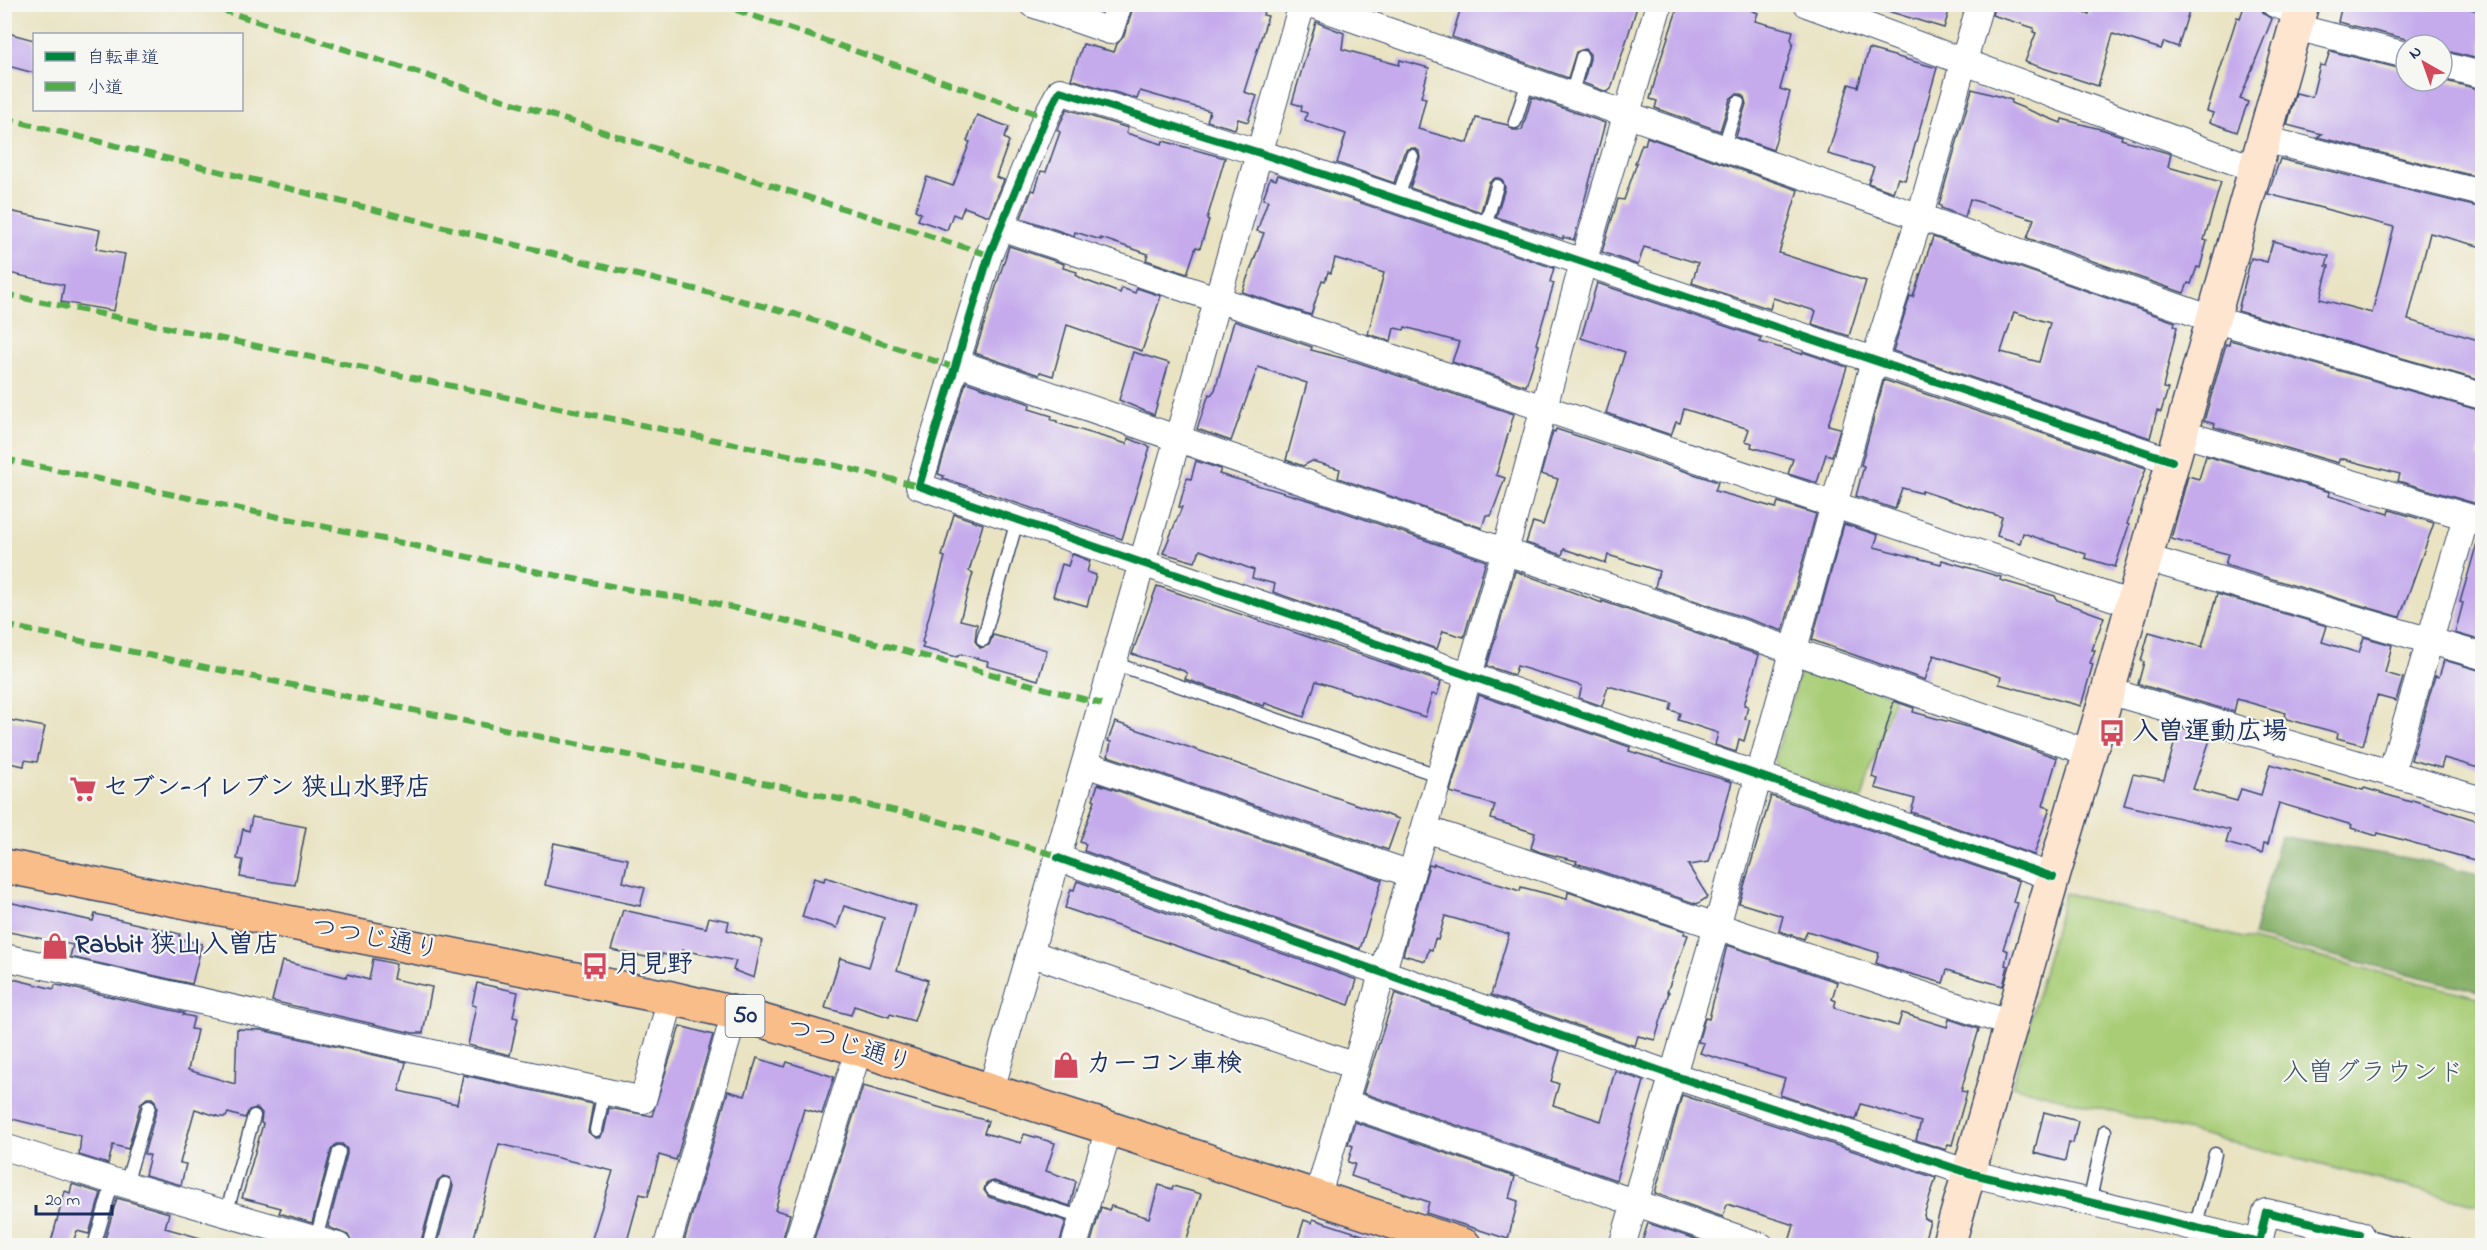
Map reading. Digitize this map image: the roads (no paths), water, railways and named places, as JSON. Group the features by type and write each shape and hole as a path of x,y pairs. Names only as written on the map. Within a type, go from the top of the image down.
{"main road":[{"name":"つつじ通り","path":"4,866 672,998 735,1013 991,1090 1465,1245"}],"street":[{"path":"1032,4 1110,31 1119,4"},
{"path":"991,1090 1302,4"},
{"path":"1311,4 2212,319 2482,396"},
{"path":"1317,1198 1505,551 1583,262 1659,4"},
{"path":"1807,4 1964,62 2259,154 2482,194"},
{"path":"1622,1245 1717,926 1874,361 1920,216 1980,4"},
{"path":"1948,1245 2146,558 2259,154 2293,12 2394,50"},
{"path":"2454,68 2482,75"},
{"path":"2053,877 919,486 989,255 1046,117 1060,91 1260,153 1874,361 2176,447 2474,519 2429,640 2391,773"},
{"path":"1000,227 2132,604"},
{"path":"958,363 2090,753"},
{"path":"2146,558 2482,656"},
{"path":"2108,691 2482,800"},
{"path":"1085,764 1411,874"},
{"path":"1425,829 2011,1024"},
{"path":"1058,858 1672,1075 1969,1173 2259,1243 2266,1212 2360,1234"},
{"path":"1030,953 1355,1066"},
{"path":"4,957 643,1100 672,998"},
{"path":"667,1245 735,1013"},
{"path":"796,1245 859,1049"},
{"path":"1346,1103 1761,1245"},
{"path":"1074,1245 1109,1128"},
{"path":"4,1147 325,1243"}],"lane":[{"path":"1571,96 1582,57"},
{"path":"1515,122 1528,81"},
{"path":"1723,149 1738,102"},
{"path":"1397,200 1412,156"},
{"path":"1484,229 1497,186"},
{"path":"983,640 1017,521"},
{"path":"1113,663 1440,776"},
{"path":"596,1130 604,1092"},
{"path":"94,1245 149,1106"},
{"path":"226,1214 254,1116"},
{"path":"2089,1203 2105,1131"},
{"path":"325,1243 339,1152"},
{"path":"2194,1228 2215,1155"},
{"path":"428,1245 445,1184"},
{"path":"992,1189 1082,1218"},
{"path":"2360,1234 2407,1245"}],"place":[{"name":"入曽運動広場","path":"2112,733"},
{"name":"セブン-イレブン 狭山水野店","path":"83,789"},
{"name":"Rabbit 狭山入曽店","path":"55,946"},
{"name":"月見野","path":"595,966"},
{"name":"カーコン車検","path":"1066,1065"}],"park label":[{"name":"入曽グラウンド","path":"2373,1074"}]}
